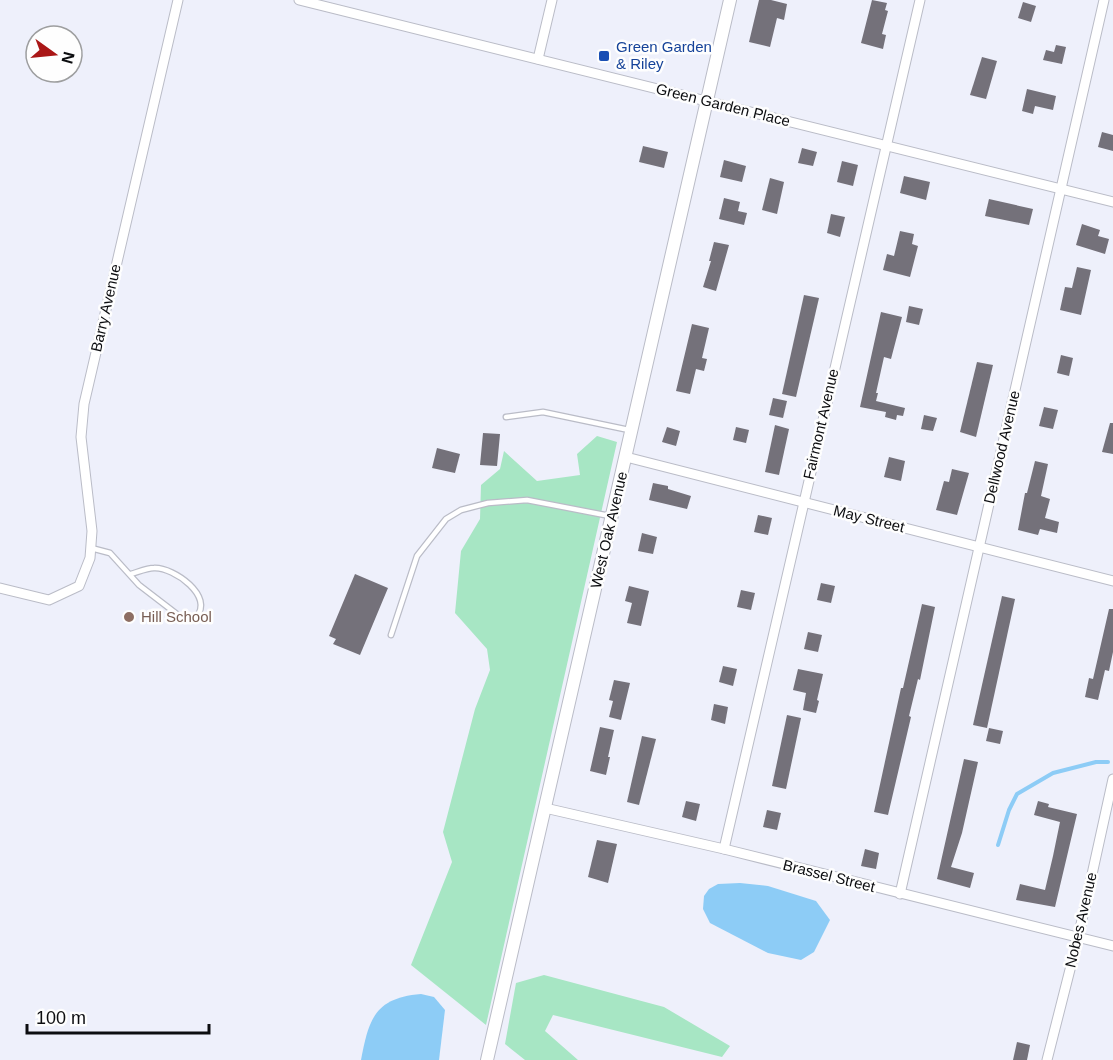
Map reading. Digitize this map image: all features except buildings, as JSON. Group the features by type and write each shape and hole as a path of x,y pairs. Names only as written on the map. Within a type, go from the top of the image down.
{"street":[{"name":"Barry Avenue","path":"0,588 49,600 79,586 90,558 92,531 81,437 84,404 178,0"},
{"name":"Green Garden Place","path":"299,0 1113,202"},
{"path":"538,59 552,0"},
{"name":"West Oak Avenue","path":"487,1060 730,0"},
{"name":"Fairmont Avenue","path":"724,849 802,503 920,0"},
{"name":"Dellwood Avenue","path":"900,894 1104,0"},
{"name":"May Street","path":"626,457 1113,580"},
{"name":"Nobes Avenue","path":"1047,1060 1078,938 1113,778"},
{"name":"Brassel Street","path":"545,808 724,849 1113,946"}],"lane":[{"path":"506,417 543,412 632,430"},
{"path":"392,635 417,556 446,519 461,510 488,502 527,500 612,516"},
{"path":"90,548 110,553 140,585 182,618 196,617 200,612 202,606 199,596 188,583 173,574 153,567 131,574"}],"green space":[{"path":"597,436 617,442 486,1025 411,965 452,862 443,832 475,709 490,670 487,649 455,613 461,551 480,519 481,485 500,469 504,451 537,481 580,475 577,454"},
{"path":"544,975 664,1007 730,1046 722,1057 553,1015 545,1031 578,1060 525,1060 505,1044 516,983"}],"water":[{"path":"740,883 768,886 816,901 830,920 814,952 801,960 768,953 710,923 703,909 704,896 709,889 718,884"},
{"path":"421,994 434,997 445,1010 439,1060 361,1060 367,1033 377,1013 393,1000"}],"waterway":[{"path":"998,845 1009,810 1017,794 1053,773 1096,762 1108,762"}],"place":[{"name":"Green Garden & Riley","path":"604,56"},
{"name":"Hill School","path":"129,617"}]}
